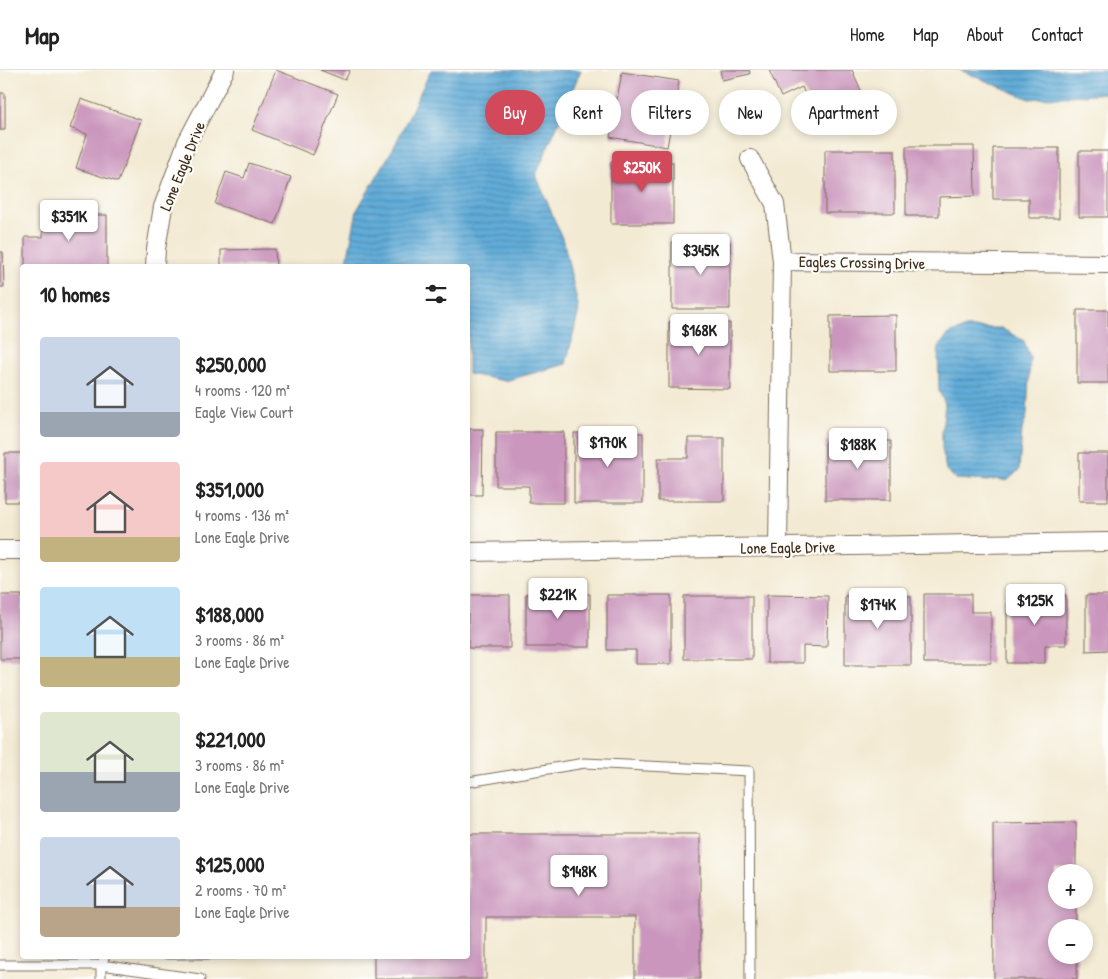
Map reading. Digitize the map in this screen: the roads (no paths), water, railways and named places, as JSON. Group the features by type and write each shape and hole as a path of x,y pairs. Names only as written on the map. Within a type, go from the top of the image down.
{"street":[{"name":"Lone Eagle Drive","path":"155,264 163,208 188,142 225,70"},
{"path":"750,159 775,204 782,261"},
{"name":"Eagles Crossing Drive","path":"778,547 782,261 1108,264"},
{"name":"Lone Eagle Drive","path":"470,552 1108,542"},
{"path":"0,550 20,550"}],"lane":[{"path":"470,782 585,763 749,771 750,979"},
{"path":"101,979 101,965 104,959"},
{"path":"0,965 101,965 200,979"}],"water":[{"path":"431,70 581,70 572,90 555,90 555,131 536,175 564,243 579,310 566,364 505,381 470,374 470,264 346,264 357,210 394,147"},
{"path":"960,70 1108,70 1108,93 1029,99"},
{"path":"966,328 1001,328 1024,341 1030,357 1027,415 1022,430 1019,470 1007,481 998,479 987,481 956,479 946,470 942,448 945,404 939,391 938,347 949,334"}]}
